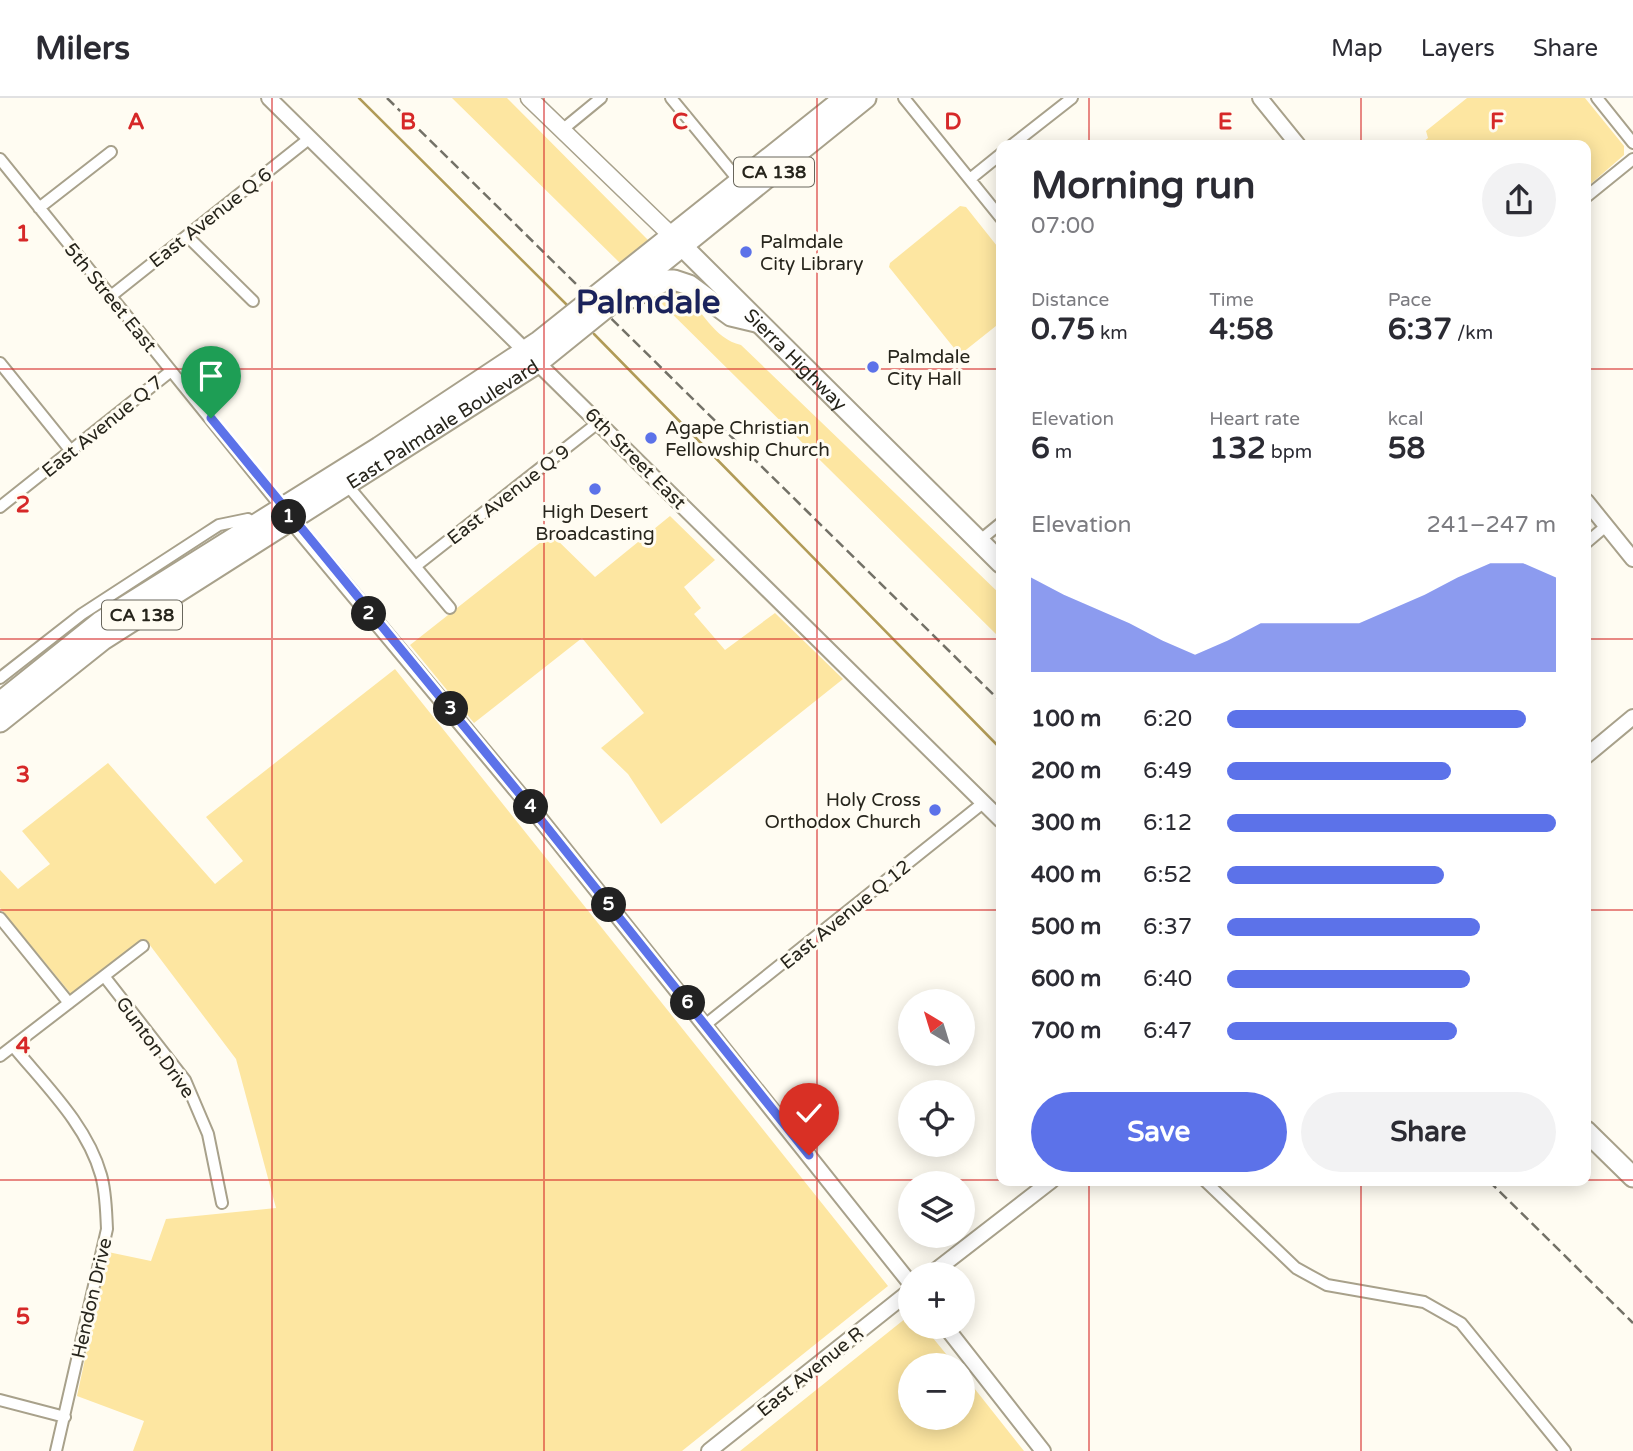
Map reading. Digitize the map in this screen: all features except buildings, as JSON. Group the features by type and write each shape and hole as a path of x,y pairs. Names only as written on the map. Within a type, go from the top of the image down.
{"highway":[{"name":"East Palmdale Boulevard","path":"0,702 101,621 256,525 348,486 617,300 740,182 845,98"},
{"name":"East Palmdale Boulevard","path":"0,722 103,640 287,514 532,357 677,241 866,98"},
{"name":"Sierra Highway","path":"677,241 996,558"},
{"path":"617,300 636,297 667,280 674,280 689,285 731,316 757,323"},
{"path":"1591,1136 1633,1177"}],"main road":[{"name":"Sierra Highway","path":"529,98 677,241"}],"street":[{"name":"6th Street East","path":"269,98 996,815"},
{"path":"562,130 601,98"},
{"path":"671,98 740,182"},
{"path":"904,98 996,212"},
{"path":"1018,140 1072,98"},
{"path":"1260,98 1294,140"},
{"path":"1597,98 1633,144"},
{"name":"East Avenue Q 6","path":"111,296 310,138"},
{"path":"39,208 111,152"},
{"path":"970,179 996,158"},
{"name":"5th Street East","path":"0,159 287,514 475,738 898,1268"},
{"path":"1591,193 1633,159"},
{"path":"187,236 253,301"},
{"path":"0,363 71,451"},
{"name":"East Avenue Q 7","path":"0,507 171,371"},
{"name":"East Avenue Q 9","path":"417,565 599,422"},
{"path":"348,486 417,565 450,608"},
{"path":"1591,507 1633,559"},
{"path":"0,678 82,614 219,525 248,519 256,525"},
{"path":"1591,538 1606,526"},
{"path":"979,541 996,527"},
{"path":"1591,752 1633,718"},
{"name":"East Avenue Q 12","path":"705,1025 983,803"},
{"path":"0,918 69,1003"},
{"path":"0,1056 143,946"},
{"name":"Gunton Drive","path":"104,976 185,1080 211,1143 222,1203"},
{"name":"Hendon Drive","path":"13,1046 87,1140 101,1175 105,1195 107,1228 56,1451"},
{"path":"947,1262 1045,1186"},
{"path":"1210,1186 1296,1268 1327,1285 1424,1301 1461,1323 1565,1451"},
{"name":"East Avenue R","path":"709,1451 898,1301"},
{"path":"955,1339 1044,1451"},
{"path":"0,1400 65,1417"}],"shaded area":[{"path":"452,98 507,98 648,240 620,263"},
{"path":"1467,98 1585,98 1624,146 1624,155 1591,184 1591,140 1425,140 1428,138 1426,131"},
{"path":"960,206 966,207 996,245 996,326 962,353 958,353 889,267 890,263"},
{"path":"665,289 683,291 723,337 741,345 996,590 996,634 655,297"},
{"path":"670,516 715,560 684,587 701,608 694,614 725,650 775,613 843,679 661,824 628,774 601,748 644,713 582,638 474,723 410,645 551,534 595,577"},
{"path":"395,669 888,1286 682,1451 133,1451 144,1421 77,1396 108,1252 151,1261 166,1219 276,1208 236,1059 146,940 71,994 0,908 0,870 18,889 50,864 22,831 108,763 215,884 243,861 206,817"},
{"path":"898,1324 898,1339 934,1339 945,1353 898,1353 898,1430 975,1430 975,1389 1024,1451 740,1451"}],"waterway":[{"path":"359,98 567,305"},
{"path":"594,334 996,744"}],"railway":[{"path":"387,98 996,697"},
{"path":"1494,1186 1633,1323"}],"place":[{"name":"Palmdale City Library","path":"746,252"},
{"name":"Palmdale City Hall","path":"873,367"},
{"name":"Agape Christian Fellowship Church","path":"651,438"},
{"name":"High Desert Broadcasting","path":"595,489"},
{"name":"Holy Cross Orthodox Church","path":"935,810"}],"district":[{"name":"Palmdale","path":"648,301"}],"route":[{"path":"211,418 292,520 537,815 809,1155"}]}
